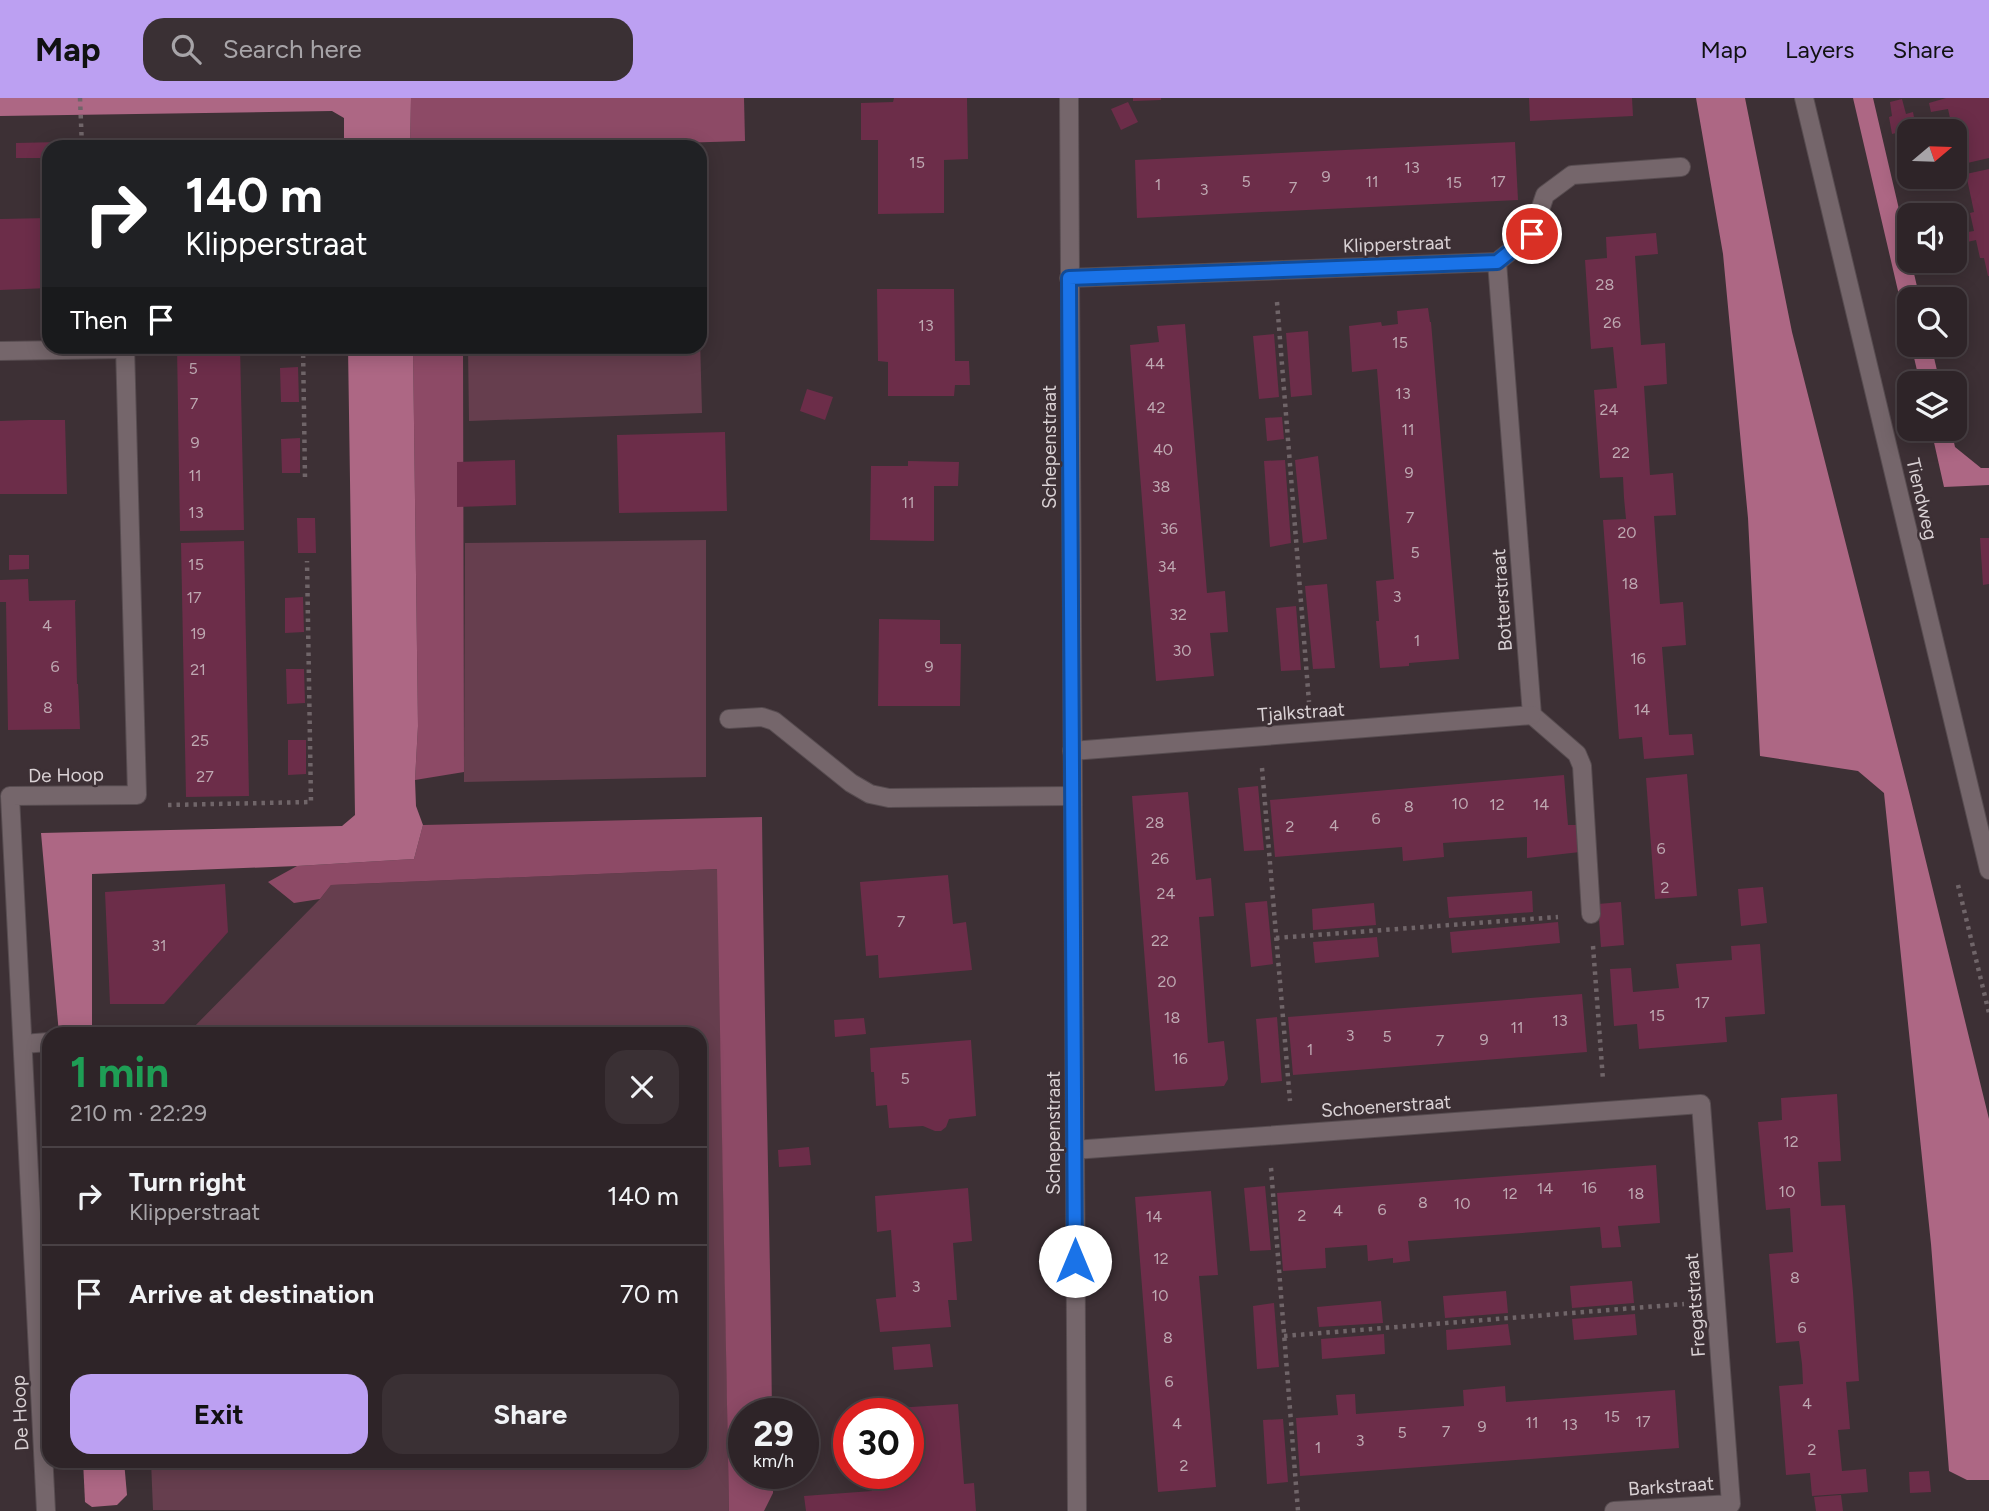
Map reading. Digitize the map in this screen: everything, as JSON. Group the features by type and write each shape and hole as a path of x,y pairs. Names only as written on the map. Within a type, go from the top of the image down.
{"street":[{"name":"Schepenstraat","path":"1069,98 1077,1511"},
{"name":"Tiendweg","path":"1804,98 1989,870"},
{"path":"1497,262 1532,234 1545,195 1572,175 1681,167"},
{"name":"Klipperstraat","path":"1069,278 1497,262"},
{"name":"Botterstraat","path":"1497,262 1532,715"},
{"path":"0,351 42,350"},
{"path":"125,354 137,795"},
{"path":"1532,715 1577,754 1582,766 1591,914"},
{"name":"Tjalkstraat","path":"1072,751 1532,715"},
{"path":"729,719 762,717 774,721 851,783 870,794 889,797 1073,796"},
{"name":"De Hoop","path":"42,1430 23,1044 8,914 5,797 137,795"},
{"path":"23,1044 42,1043"},
{"name":"Schoenerstraat","path":"1074,1150 1701,1104"},
{"name":"Fregatstraat","path":"1701,1104 1731,1504"},
{"name":"De Hoop","path":"44,1468 46,1511"},
{"name":"Barkstraat","path":"1614,1511 1731,1504"}],"path":[{"path":"80,98 82,140"},
{"path":"1275,270 1311,732"},
{"path":"303,354 305,478"},
{"path":"137,795 165,805 312,802 307,561"},
{"path":"1260,736 1292,1134"},
{"path":"1276,938 1591,914 1605,1111"},
{"path":"1269,1136 1298,1511"},
{"path":"1284,1336 1715,1302"}],"shaded area":[{"path":"0,98 411,98 410,140 344,140 344,118 332,111 0,116"},
{"path":"411,98 744,98 745,141 410,140"},
{"path":"1696,98 1745,98 1792,332 1989,1119 1989,1480 1967,1480 1949,1471 1931,1244 1884,793 1858,771 1760,756 1748,518 1723,254"},
{"path":"1853,98 1873,98 1898,203 1897,273 1914,273 1917,287 1897,287"},
{"path":"348,354 413,354 418,726 415,780 416,806 423,825 414,859 92,874 92,1027 58,1027 41,833 342,826 355,815"},
{"path":"413,354 463,354 464,772 415,780 418,726"},
{"path":"468,354 700,354 702,413 469,421"},
{"path":"1914,357 1934,357 1937,371 1917,371"},
{"path":"1934,441 1954,441 1955,447 1981,468 1989,468 1989,485 1944,487"},
{"path":"706,540 706,777 464,782 465,543"},
{"path":"762,817 772,1398 728,1398 728,1458 717,869 331,885 320,899 294,903 268,882 297,866 414,859 423,825"},
{"path":"718,869 729,1511 153,1510 151,1468 707,1468 707,1027 194,1027 331,885"},
{"path":"83,1468 125,1468 127,1495 117,1505 92,1507 85,1502"},
{"path":"729,1489 773,1489 764,1511 729,1511"}],"building":[{"path":"894,98 967,98 968,159 944,160 944,213 878,214 878,140 861,140 861,103 893,102"},
{"path":"1133,98 1161,98 1161,100 1133,101"},
{"path":"1529,98 1632,98 1633,116 1530,121"},
{"path":"1946,98 1989,98 1989,158 1967,163 1967,119 1950,119 1948,109 1931,112 1929,103"},
{"path":"1902,99 1906,114 1913,112 1914,119 1897,119 1897,133 1892,134 1889,117 1892,116 1890,102"},
{"path":"1128,102 1138,122 1121,130 1111,109"},
{"path":"42,142 42,158 16,158 16,143"},
{"path":"1515,142 1518,200 1137,218 1135,160"},
{"path":"1989,169 1989,276 1984,258 1980,258 1976,240 1967,242 1967,232 1974,231 1970,213 1974,212 1967,174"},
{"path":"42,218 42,288 0,290 0,219"},
{"path":"1656,233 1658,254 1635,256 1641,345 1665,343 1667,384 1644,386 1650,475 1673,473 1676,515 1654,516 1660,604 1683,602 1686,645 1662,647 1669,735 1692,734 1694,755 1644,759 1642,737 1619,739 1603,520 1626,519 1623,477 1600,478 1594,390 1617,388 1613,347 1591,349 1585,260 1607,258 1606,237"},
{"path":"877,289 954,289 955,361 969,361 970,385 955,385 954,396 888,396 888,362 878,361"},
{"path":"1428,308 1459,659 1380,668 1376,581 1394,579 1377,369 1352,372 1349,326 1381,322 1382,326 1398,324 1397,311"},
{"path":"1185,324 1207,593 1225,591 1228,632 1210,633 1214,676 1156,681 1130,345 1159,342 1157,326"},
{"path":"1308,331 1312,395 1291,397 1286,333"},
{"path":"1274,334 1279,397 1259,399 1253,336"},
{"path":"177,354 240,354 244,530 180,531"},
{"path":"298,367 299,402 281,402 280,368"},
{"path":"807,389 833,397 825,420 800,411"},
{"path":"1282,417 1284,439 1267,441 1265,418"},
{"path":"65,420 67,494 0,494 0,421"},
{"path":"725,432 727,511 619,513 617,435"},
{"path":"300,438 300,473 282,473 281,439"},
{"path":"1318,456 1327,539 1303,543 1295,460"},
{"path":"515,460 516,505 457,507 457,462"},
{"path":"1285,460 1291,543 1270,547 1264,461"},
{"path":"908,461 959,462 958,486 934,486 934,541 870,540 871,466 908,466"},
{"path":"297,518 315,518 316,553 298,553"},
{"path":"1980,538 1989,538 1989,584 1983,585"},
{"path":"244,541 249,796 186,797 181,543"},
{"path":"9,555 29,555 29,569 9,570"},
{"path":"28,579 29,601 76,600 80,729 8,730 6,602 0,602 0,580"},
{"path":"1327,584 1335,668 1313,669 1305,586"},
{"path":"303,597 304,632 285,633 285,598"},
{"path":"1296,606 1301,670 1281,671 1276,608"},
{"path":"879,619 940,620 940,644 961,644 960,706 878,706"},
{"path":"286,669 304,669 305,703 287,704"},
{"path":"288,740 306,740 306,774 288,775"},
{"path":"1687,774 1697,896 1655,899 1646,778"},
{"path":"1564,775 1568,825 1578,825 1580,852 1527,858 1527,837 1443,843 1444,857 1403,861 1402,847 1275,857 1270,800"},
{"path":"1258,786 1264,850 1244,851 1238,788"},
{"path":"1188,792 1196,880 1211,878 1214,916 1199,917 1208,1043 1224,1041 1228,1079 1224,1086 1155,1091 1132,796"},
{"path":"948,875 953,924 966,922 972,970 879,978 878,955 866,956 860,882"},
{"path":"225,884 228,932 164,1004 110,1004 105,892"},
{"path":"1763,887 1767,923 1741,926 1738,889"},
{"path":"1532,891 1533,912 1449,918 1447,897"},
{"path":"1267,901 1273,964 1251,967 1245,903"},
{"path":"1621,902 1624,945 1601,947 1598,904"},
{"path":"1374,903 1376,925 1313,930 1312,909"},
{"path":"1558,922 1560,943 1452,953 1450,932"},
{"path":"1377,937 1379,957 1315,963 1313,942"},
{"path":"1760,944 1765,1014 1725,1017 1727,1042 1639,1049 1637,1024 1614,1026 1610,969 1631,968 1633,992 1679,988 1676,964 1732,960 1731,946"},
{"path":"1582,994 1587,1052 1293,1075 1288,1017"},
{"path":"1277,1017 1282,1081 1261,1083 1256,1019"},
{"path":"864,1018 866,1034 835,1037 834,1020"},
{"path":"971,1040 976,1116 949,1119 941,1131 923,1126 889,1128 887,1105 876,1106 870,1048"},
{"path":"1837,1094 1841,1161 1818,1162 1821,1206 1845,1205 1859,1381 1846,1382 1850,1429 1838,1430 1842,1471 1866,1469 1868,1492 1812,1496 1810,1473 1786,1475 1779,1386 1803,1384 1802,1364 1799,1341 1776,1343 1769,1254 1793,1252 1790,1208 1766,1210 1758,1122 1782,1120 1781,1098"},
{"path":"809,1147 811,1165 779,1167 778,1150"},
{"path":"1656,1165 1660,1223 1618,1226 1621,1247 1602,1248 1600,1227 1408,1241 1410,1261 1393,1263 1393,1258 1368,1261 1367,1245 1325,1248 1326,1268 1283,1271 1277,1193"},
{"path":"1265,1186 1271,1250 1250,1251 1244,1188"},
{"path":"968,1188 972,1241 953,1243 957,1300 948,1300 951,1327 880,1332 876,1299 896,1297 891,1230 877,1232 875,1196"},
{"path":"1211,1191 1218,1275 1199,1276 1216,1487 1158,1492 1135,1197"},
{"path":"1632,1281 1634,1303 1572,1308 1570,1286"},
{"path":"1506,1291 1508,1313 1445,1318 1443,1296"},
{"path":"1381,1301 1383,1323 1319,1327 1317,1307"},
{"path":"1274,1303 1279,1367 1257,1369 1253,1306"},
{"path":"1635,1314 1637,1335 1574,1340 1572,1319"},
{"path":"1508,1324 1511,1345 1447,1350 1446,1330"},
{"path":"1384,1334 1385,1354 1322,1359 1321,1339"},
{"path":"930,1344 933,1367 894,1370 892,1347"},
{"path":"1505,1386 1506,1402 1675,1390 1679,1448 1300,1476 1296,1418 1338,1415 1336,1395 1355,1394 1356,1414 1464,1406 1463,1390"},
{"path":"958,1404 964,1484 974,1483 976,1511 806,1511 804,1496 872,1489 924,1489 924,1406"},
{"path":"1283,1419 1288,1482 1267,1484 1263,1420"},
{"path":"1929,1471 1931,1492 1910,1493 1909,1472"},
{"path":"1841,1495 1843,1511 1816,1511 1814,1497"}],"route":[{"path":"1075,1261 1069,278 1497,262 1532,234"}]}
